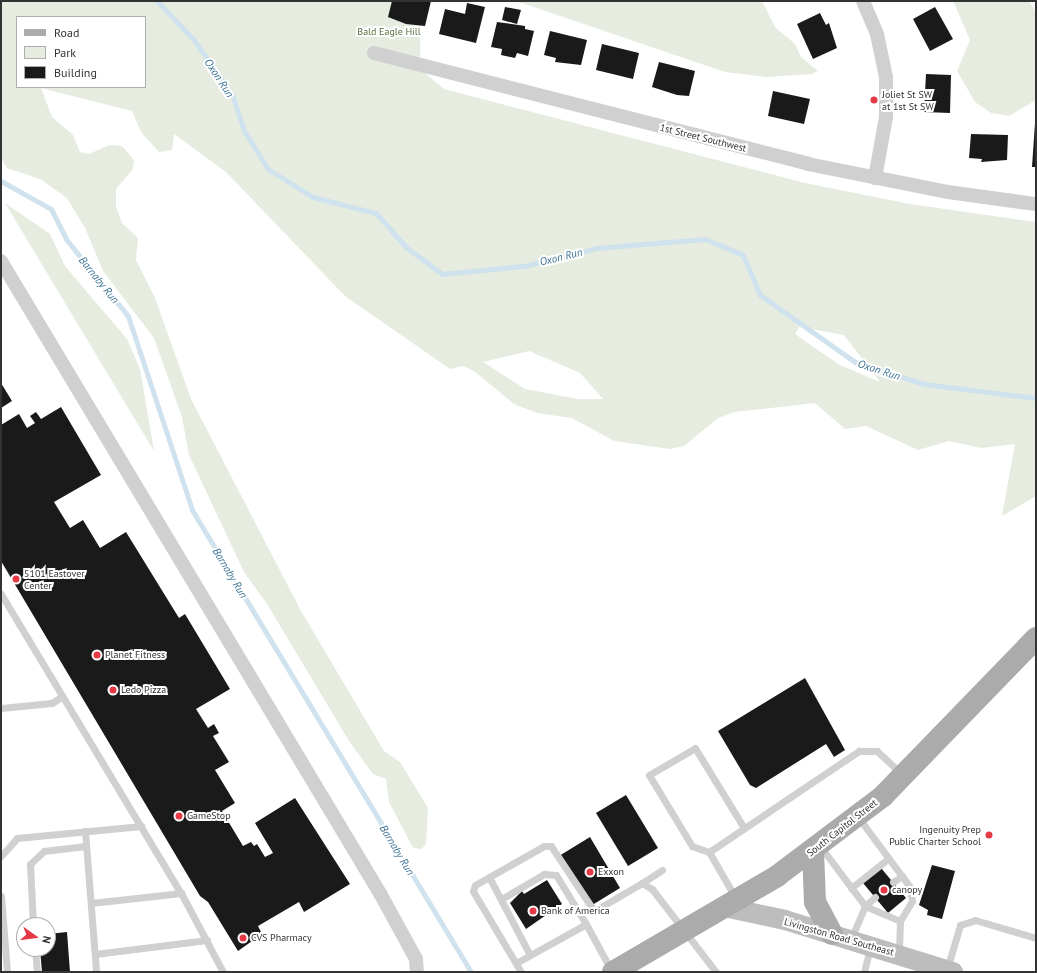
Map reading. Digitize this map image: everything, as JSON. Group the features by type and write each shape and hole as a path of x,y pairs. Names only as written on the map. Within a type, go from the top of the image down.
{"main road":[{"name":"South Capitol Street","path":"612,972 730,904 816,848 858,816 904,776 1036,638"},
{"path":"816,848 815,902 841,937"}],"street":[{"path":"863,1 877,34 886,77 886,117 875,178"},
{"name":"1st Street Southwest","path":"374,53 668,130 875,178 1036,204"},
{"path":"1,261 381,895 416,959 417,972"},
{"name":"Livingston Road Southeast","path":"730,904 871,945 950,971"}],"lane":[{"path":"1,594 61,697 181,893 223,972"},
{"path":"1,708 52,703 61,697"},
{"path":"730,904 709,852 692,846 649,775 695,748 744,828"},
{"path":"709,852 859,751 877,751 904,776"},
{"path":"858,816 910,887 912,901 900,921 899,954"},
{"path":"1,856 17,838 141,826"},
{"path":"85,831 96,972"},
{"path":"33,917 30,864 44,851 86,846"},
{"path":"521,972 473,891 475,885 544,846 551,846 594,911 662,870"},
{"path":"816,848 865,906 900,921"},
{"path":"851,888 889,858"},
{"path":"503,898 544,874 556,875 586,924 612,972"},
{"path":"893,882 902,876"},
{"path":"489,877 503,898 504,910 530,955"},
{"path":"642,883 652,890 682,932 711,961 716,972"},
{"path":"91,903 181,893"},
{"path":"1,896 7,972"},
{"path":"841,937 865,906 875,897"},
{"path":"950,971 960,925 975,920 1036,938"},
{"path":"516,963 586,924"},
{"path":"95,954 207,940"},
{"path":"864,972 871,945"},
{"path":"36,957 37,972"}],"green space":[{"name":"Bald Eagle Hill","path":"1,1 421,1 420,69 444,89 805,183 910,204 1036,222 1036,496 1002,516 1015,444 981,448 949,441 918,450 866,426 845,429 815,403 734,412 718,418 684,446 670,449 614,441 572,418 537,413 514,404 474,371 463,366 450,369 345,296 226,172 174,134 172,150 159,152 141,132 132,111 41,88 52,117 73,135 80,152 89,154 109,145 122,146 134,160 133,169 116,189 116,207 122,223 138,238 136,260 155,298 191,399 301,611 384,751 400,762 428,808 426,844 421,849 413,848 389,802 386,779 373,774 349,741 267,604 244,572 189,455 182,417 154,338 103,271 85,228 67,198 40,179 7,168 1,158","holes":["799,327 844,335 880,382 840,365 795,334","529,351 580,373 603,399 578,399 525,389 483,362"]},
{"path":"516,1 762,1 775,27 795,44 801,57 818,71 812,74 766,77 725,72"},
{"path":"953,1 1029,1 1036,12 1036,100 1009,116 991,113 975,102 957,71 970,40"},
{"path":"5,203 50,234 65,266 127,339 140,369 154,451"}],"building":[{"path":"392,1 431,1 425,26 406,24 388,17"},
{"path":"467,3 485,7 476,43 439,34 445,9 465,14"},
{"path":"505,7 521,10 517,24 502,20"},
{"path":"935,7 953,39 930,51 913,19"},
{"path":"820,13 826,25 829,23 837,48 813,59 797,24"},
{"path":"497,22 525,26 525,29 534,31 528,56 517,53 515,58 501,55 502,49 491,47"},
{"path":"550,31 587,40 581,65 555,62 556,58 544,55"},
{"path":"602,44 639,53 633,79 596,70"},
{"path":"659,62 695,71 689,96 677,95 652,87"},
{"path":"926,74 951,75 950,113 924,112"},
{"path":"773,91 810,99 804,124 768,116"},
{"path":"1035,123 1036,167 1032,167"},
{"path":"971,134 1008,135 1007,160 981,162 982,159 969,158"},
{"path":"1,383 12,401 1,408"},
{"path":"61,407 101,475 54,502 70,528 83,520 100,548 126,532 179,618 185,614 230,689 196,709 208,728 214,724 219,733 213,736 229,762 215,770 235,803 222,811 243,846 251,842 254,846 257,844 265,857 273,853 255,823 295,798 350,884 304,912 299,902 258,926 262,934 238,951 208,902 200,896 1,561 1,425 19,414 27,428 35,423 30,416 36,412 41,419"},
{"path":"805,678 845,750 834,757 826,744 756,788 750,785 718,731"},
{"path":"626,795 658,848 628,866 596,813"},
{"name":"Exxon","path":"590,837 620,888 589,907 559,856"},
{"path":"932,865 955,871 942,919 927,915 928,910 919,905"},
{"name":"canopy","path":"881,868 906,898 888,913 863,883"},
{"name":"Bank of America","path":"547,880 562,904 526,929 510,903 522,891 524,894"},
{"path":"67,932 70,972 42,972 41,957 56,957 56,933"}],"waterway":[{"name":"Oxon Run","path":"157,1 194,40 232,94 244,131 268,169 313,197 376,213 406,247 442,274 524,266 596,248 705,239 743,255 760,295 855,362 924,384 1036,398"},
{"name":"Barnaby Run","path":"1,181 51,209 66,239 128,316 192,510 471,972"}],"place":[{"name":"Joliet St SW at 1st St SW","path":"874,100"},
{"name":"5101 Eastover Center","path":"16,579"},
{"name":"Planet Fitness","path":"97,655"},
{"name":"Ledo Pizza","path":"113,690"},
{"name":"GameStop","path":"179,816"},
{"name":"Ingenuity Prep Public Charter School","path":"989,835"},
{"name":"Exxon","path":"590,872"},
{"name":"canopy","path":"884,890"},
{"name":"Bank of America","path":"533,911"},
{"name":"CVS Pharmacy","path":"243,938"}]}
